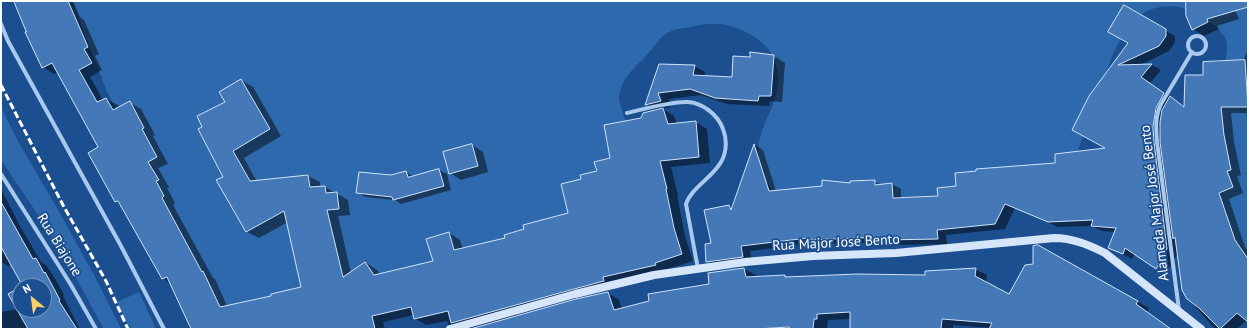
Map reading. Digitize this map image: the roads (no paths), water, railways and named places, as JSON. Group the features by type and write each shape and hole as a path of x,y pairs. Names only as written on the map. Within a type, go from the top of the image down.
{"street":[{"path":"1,24 8,42 121,246 164,329"},
{"path":"1199,36 1205,43 1205,48 1198,54 1192,52 1189,48 1189,41 1193,37 1199,36"},
{"name":"Alameda Major José Bento","path":"1179,312 1157,142 1156,123 1161,104 1192,52"},
{"path":"627,112 681,102 694,103 711,112 723,128 726,140 724,157 710,176 690,196 686,204 698,269"},
{"name":"Rua Biajone","path":"1,174 72,285 96,329"},
{"name":"Rua Major José Bento","path":"450,329 576,294 654,275 745,262 813,256 896,253 1061,238 1084,243 1105,254 1201,329"}],"railway":[{"path":"1,85 64,207 106,281 128,329"}]}
